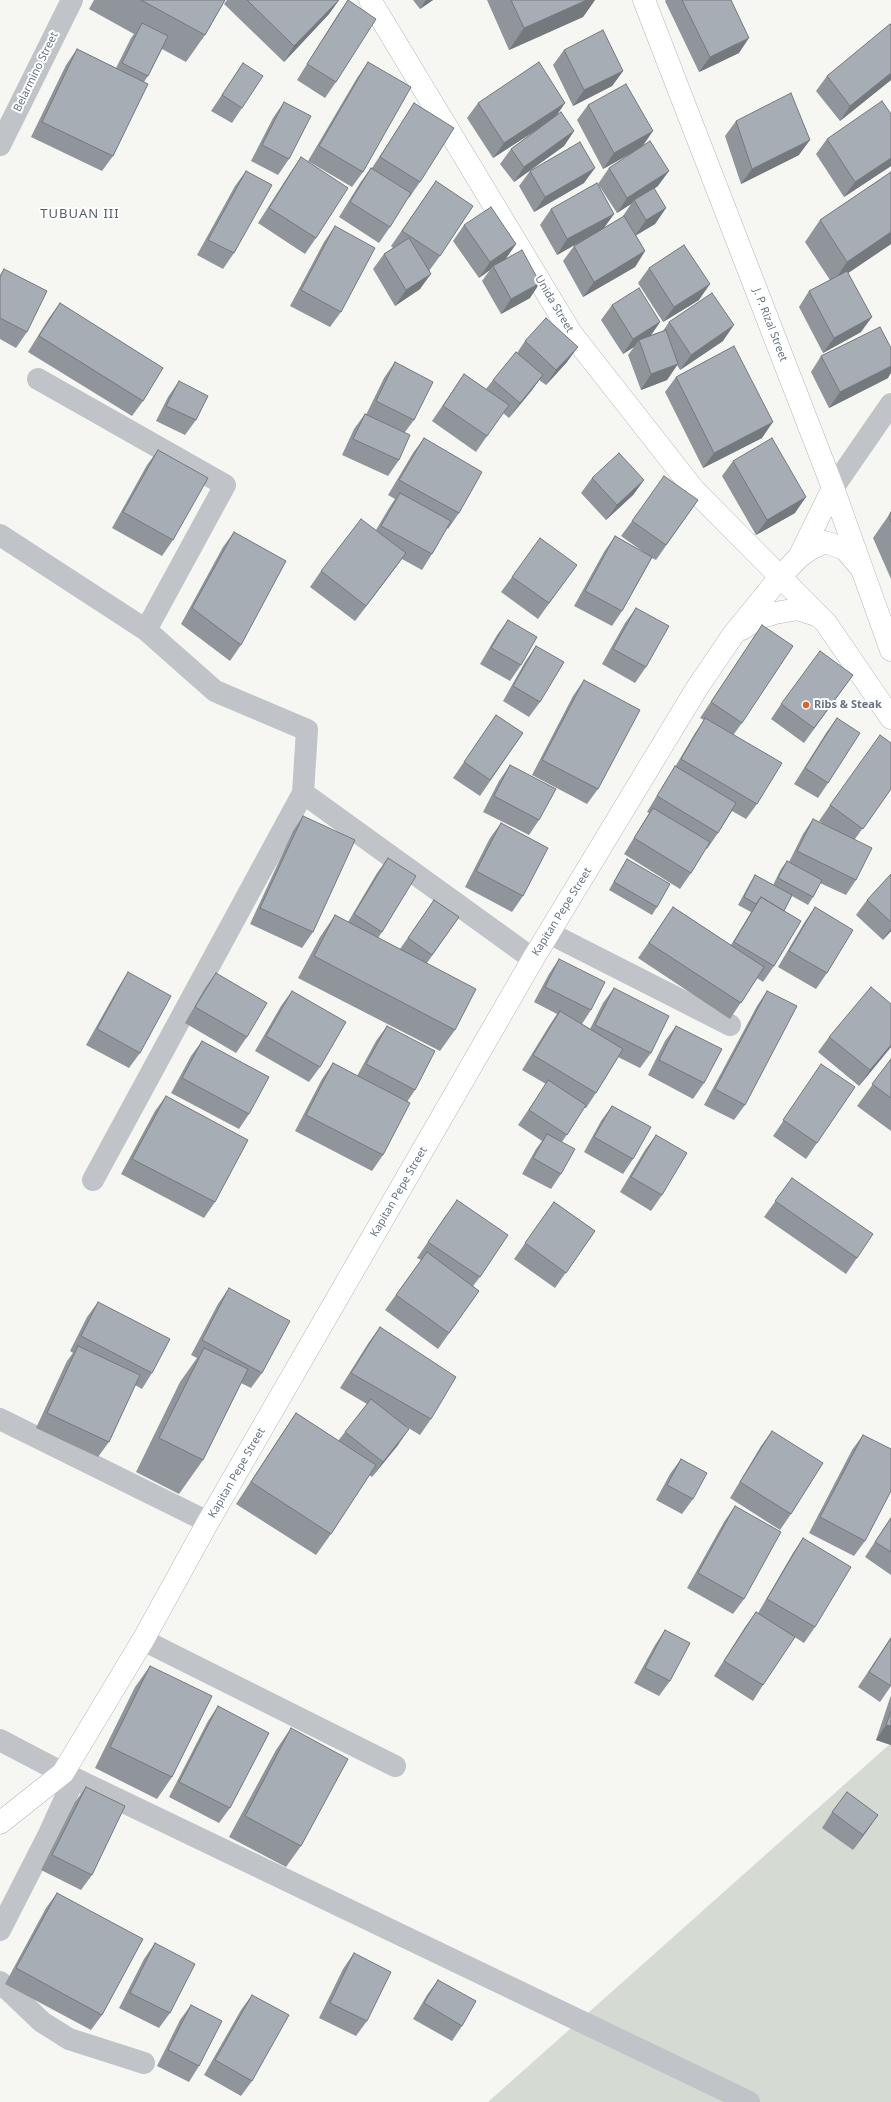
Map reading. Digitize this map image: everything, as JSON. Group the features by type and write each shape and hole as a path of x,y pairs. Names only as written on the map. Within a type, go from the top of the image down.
{"street":[{"name":"Belarmino Street","path":"0,144 72,0"},
{"name":"Unida Street","path":"370,0 571,333 694,491 826,623 891,718"},
{"name":"J. P. Rizal Street","path":"644,0 832,488 891,650"},
{"path":"38,379 224,485 146,630"},
{"path":"799,557 832,488 891,404"},
{"path":"0,535 146,630 215,691 307,730 303,793 93,1180"},
{"path":"799,557 812,548 825,542 845,549 861,568"},
{"name":"Kapitan Pepe Street","path":"0,1823 68,1776 208,1522 533,959 697,688 733,636 780,577 799,557"},
{"path":"733,636 759,618 775,612 798,609 819,616"},
{"path":"303,793 533,959"},
{"path":"549,933 730,1026"},
{"path":"0,1419 208,1522"},
{"path":"143,1640 395,1766"},
{"path":"0,1740 68,1776 749,2102"},
{"path":"0,1930 48,1836 68,1776"},
{"path":"0,1982 42,2022 69,2039 144,2063"}],"shaded area":[{"path":"891,1743 891,2102 488,2102"}],"building":[{"path":"141,0 225,0 205,35"},
{"path":"247,0 339,0 294,46"},
{"path":"348,0 376,19 336,82 307,64"},
{"path":"511,0 587,0 524,28"},
{"path":"682,0 731,0 749,38 710,57"},
{"path":"142,23 168,36 148,76 122,63"},
{"path":"890,24 891,73 850,106 827,76"},
{"path":"603,30 623,71 584,90 564,50"},
{"path":"77,49 148,84 113,156 42,122"},
{"path":"368,62 411,87 363,172 319,146"},
{"path":"539,62 565,103 504,143 478,103"},
{"path":"243,63 263,76 242,108 222,95"},
{"path":"626,84 653,131 614,153 588,105"},
{"path":"791,93 810,140 752,169 736,121"},
{"path":"882,101 891,114 891,158 855,182 827,139"},
{"path":"284,102 311,116 289,159 262,145"},
{"path":"414,103 454,128 420,182 380,157"},
{"path":"561,112 574,131 524,167 511,149"},
{"path":"650,141 669,171 627,198 609,168"},
{"path":"580,142 595,168 545,197 530,171"},
{"path":"301,157 348,188 316,238 269,208"},
{"path":"371,168 411,193 390,227 350,202"},
{"path":"246,171 272,185 234,253 208,240"},
{"path":"891,172 891,232 847,262 820,220"},
{"path":"436,181 473,206 440,256 402,231"},
{"path":"597,183 614,214 567,239 551,209"},
{"path":"654,188 666,208 646,220 634,200"},
{"path":"491,207 516,244 490,262 464,225"},
{"path":"624,216 645,251 594,282 574,246"},
{"path":"335,226 375,248 341,312 301,290"},
{"path":"409,238 431,274 406,290 384,254"},
{"path":"684,245 710,284 674,307 649,268"},
{"path":"522,250 540,283 511,299 493,266"},
{"path":"4,269 47,291 27,332 0,318 0,277"},
{"path":"847,271 872,317 834,338 809,291"},
{"path":"639,288 660,322 633,339 612,305"},
{"path":"712,293 734,325 691,355 669,322"},
{"path":"60,303 163,368 143,401 39,336"},
{"path":"546,318 578,347 556,370 525,341"},
{"path":"880,327 891,348 891,366 840,392 821,356"},
{"path":"666,330 678,364 651,374 639,340"},
{"path":"734,346 773,422 714,453 676,377"},
{"path":"516,352 543,375 520,403 493,380"},
{"path":"395,362 433,382 414,420 376,401"},
{"path":"464,374 509,405 487,436 443,406"},
{"path":"179,381 208,396 196,420 166,406"},
{"path":"365,414 410,435 399,460 353,439"},
{"path":"424,438 482,472 459,513 399,480"},
{"path":"772,438 806,497 767,520 733,461"},
{"path":"158,450 208,478 173,540 123,512"},
{"path":"619,453 644,480 617,505 592,478"},
{"path":"664,476 698,500 666,545 632,521"},
{"path":"400,493 451,521 432,554 381,526"},
{"path":"361,519 406,553 366,606 321,571"},
{"path":"234,532 286,561 241,645 192,608"},
{"path":"615,536 652,557 622,611 585,591"},
{"path":"540,538 577,565 549,603 512,577"},
{"path":"636,608 669,626 646,667 613,649"},
{"path":"508,620 537,637 521,665 491,648"},
{"path":"762,625 793,646 742,723 711,702"},
{"path":"536,646 564,662 540,702 513,686"},
{"name":"Ribs & Steak","path":"820,651 853,675 814,728 781,704"},
{"path":"584,680 640,710 598,789 542,760"},
{"path":"496,715 523,733 490,780 464,762"},
{"path":"705,718 782,763 757,804 681,759"},
{"path":"837,718 860,733 828,783 805,768"},
{"path":"880,735 891,743 891,789 863,829 830,805"},
{"path":"510,765 556,789 539,820 494,796"},
{"path":"675,766 736,803 718,833 657,796"},
{"path":"653,808 710,842 691,873 634,838"},
{"path":"303,816 355,840 313,932 260,908"},
{"path":"813,819 872,848 856,880 797,851"},
{"path":"501,823 548,848 523,896 476,871"},
{"path":"388,858 416,876 382,932 354,914"},
{"path":"627,859 670,884 657,907 614,882"},
{"path":"787,861 822,880 813,897 778,878"},
{"path":"891,874 891,922 867,900"},
{"path":"755,875 792,895 784,911 761,897 756,904 744,897"},
{"path":"761,897 801,921 774,966 734,942"},
{"path":"434,900 459,917 432,955 408,938"},
{"path":"673,907 764,967 741,1003 649,943"},
{"path":"815,907 853,930 827,973 789,951"},
{"path":"335,915 476,989 455,1030 314,956"},
{"path":"559,959 605,982 591,1010 545,987"},
{"path":"128,972 171,996 140,1053 97,1029"},
{"path":"216,973 267,1003 247,1037 195,1007"},
{"path":"871,987 891,1004 891,1045 870,1070 829,1037"},
{"path":"614,988 669,1016 651,1053 595,1025"},
{"path":"292,991 346,1022 320,1067 266,1036"},
{"path":"767,991 797,1006 745,1105 715,1089"},
{"path":"560,1011 623,1049 596,1093 533,1055"},
{"path":"387,1026 435,1051 415,1090 366,1064"},
{"path":"676,1026 722,1049 704,1083 659,1060"},
{"path":"202,1041 269,1077 249,1114 182,1078"},
{"path":"891,1059 891,1098 872,1084"},
{"path":"333,1063 410,1103 383,1155 306,1115"},
{"path":"821,1064 855,1087 817,1143 783,1120"},
{"path":"548,1080 586,1105 567,1135 529,1110"},
{"path":"166,1096 248,1140 215,1202 132,1159"},
{"path":"612,1106 651,1127 633,1159 594,1137"},
{"path":"547,1134 575,1149 561,1174 533,1158"},
{"path":"656,1135 687,1153 662,1195 631,1177"},
{"path":"792,1178 873,1234 857,1258 775,1201"},
{"path":"457,1200 508,1235 480,1277 428,1242"},
{"path":"554,1202 595,1231 566,1273 525,1243"},
{"path":"427,1252 479,1291 449,1333 396,1295"},
{"path":"229,1288 290,1321 262,1373 202,1340"},
{"path":"98,1302 170,1339 152,1373 81,1336"},
{"path":"380,1327 456,1377 431,1419 351,1373"},
{"path":"78,1346 140,1375 109,1442 47,1413"},
{"path":"204,1348 248,1369 203,1460 159,1438"},
{"path":"371,1399 409,1429 383,1462 345,1432"},
{"path":"296,1413 376,1465 331,1534 251,1482"},
{"path":"772,1431 823,1463 791,1514 740,1482"},
{"path":"863,1435 891,1449 891,1491 865,1541 820,1517"},
{"path":"681,1459 707,1473 693,1499 667,1485"},
{"path":"735,1506 781,1532 744,1599 698,1573"},
{"path":"891,1518 891,1552 875,1542"},
{"path":"803,1538 851,1567 815,1627 767,1599"},
{"path":"756,1612 795,1637 763,1685 724,1661"},
{"path":"665,1630 690,1643 670,1681 645,1668"},
{"path":"891,1638 891,1686 869,1672"},
{"path":"150,1666 212,1696 172,1777 110,1747"},
{"path":"218,1706 269,1733 230,1808 179,1782"},
{"path":"891,1711 891,1726 886,1725"},
{"path":"291,1728 348,1759 301,1846 245,1816"},
{"path":"86,1787 125,1806 92,1875 52,1855"},
{"path":"847,1792 878,1815 863,1835 832,1812"},
{"path":"57,1893 143,1939 102,2015 16,1968"},
{"path":"155,1943 195,1964 170,2013 130,1993"},
{"path":"354,1953 391,1972 367,2021 330,2003"},
{"path":"438,1980 476,2001 462,2026 424,2003"},
{"path":"252,1995 289,2015 252,2081 215,2060"},
{"path":"191,2005 222,2021 199,2066 168,2050"}],"place":[{"name":"Ribs & Steak","path":"806,705"}],"district":[{"name":"TUBUAN III","path":"80,214"}]}
